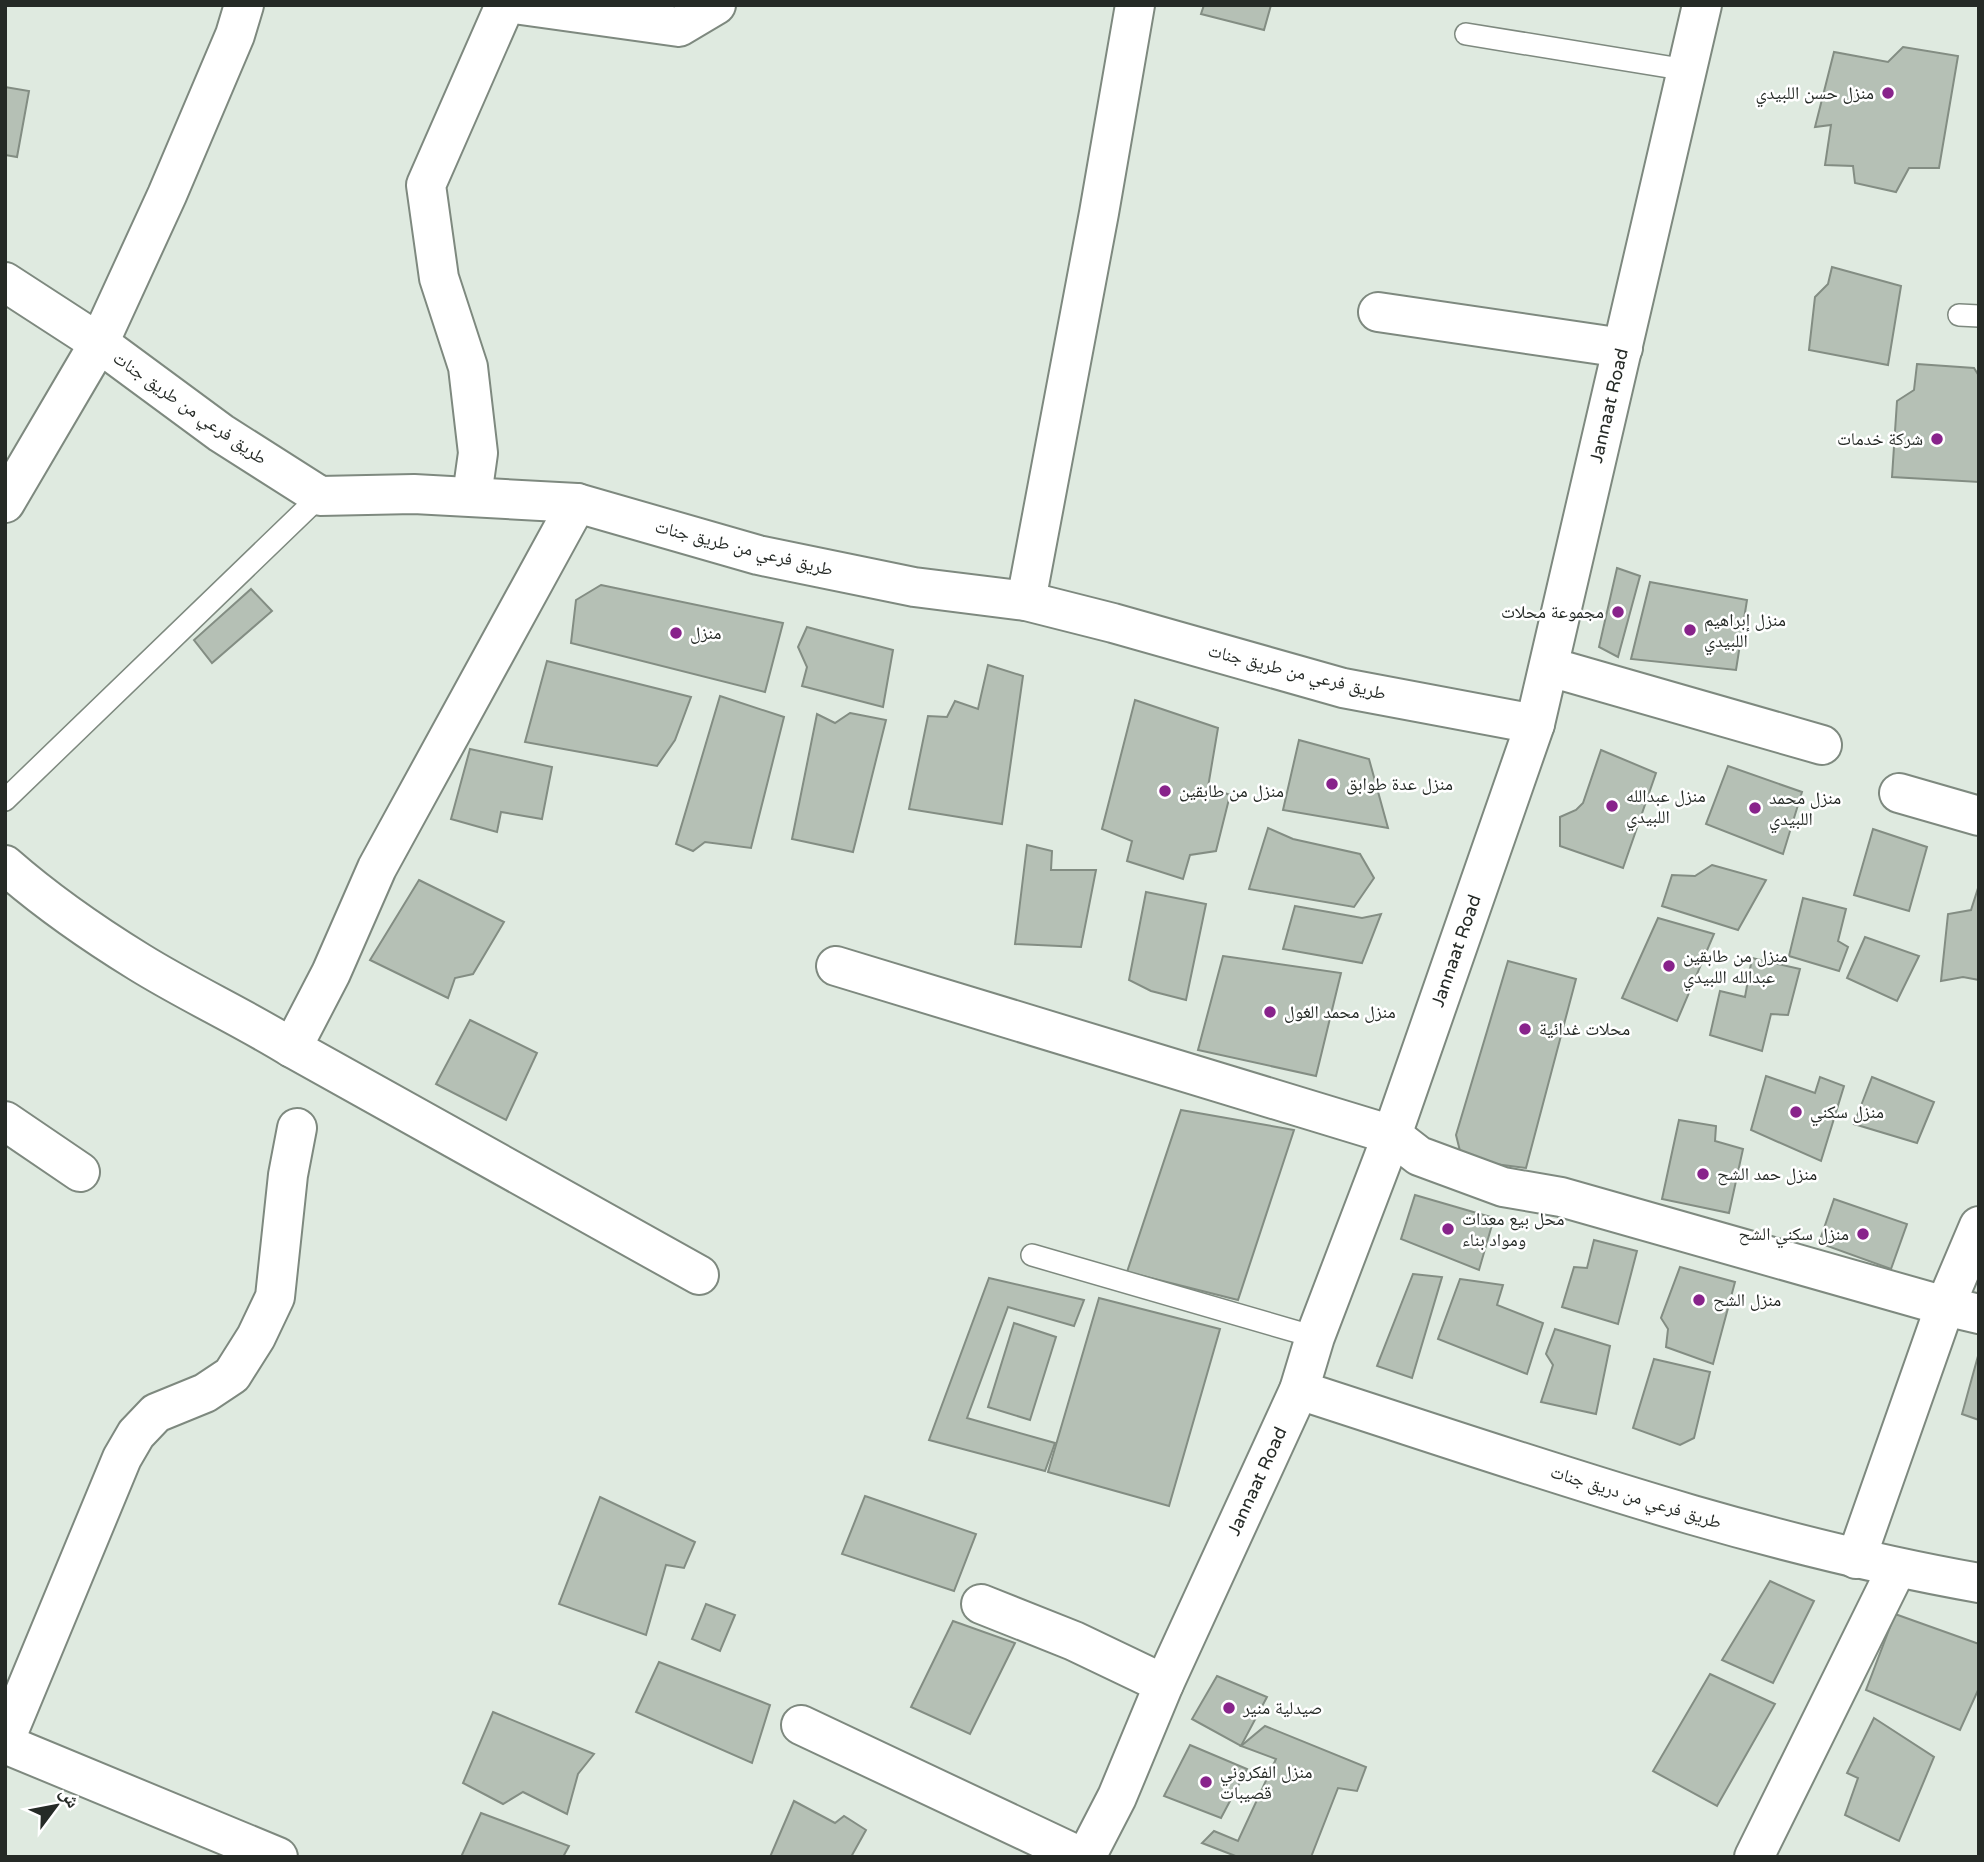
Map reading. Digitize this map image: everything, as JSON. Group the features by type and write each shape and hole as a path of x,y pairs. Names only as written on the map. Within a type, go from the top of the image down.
{"street":[{"path":"5,503 99,343 167,194 235,35 244,5"},
{"path":"472,496 478,453 468,367 439,278 426,185 505,5"},
{"path":"521,5 679,27 716,5"},
{"path":"1026,601 1099,214 1135,5"},
{"name":"Jannaat Road","path":"1086,1857 1117,1797 1164,1684 1299,1390 1315,1337 1392,1135 1535,724 1702,5"},
{"name":"طريق فرعي من طريق جنات","path":"5,282 99,343 221,433 320,496 414,494 577,503 758,555 914,587 1026,601 1343,688 1535,724"},
{"path":"1378,312 1623,348"},
{"path":"292,1048 331,973 377,868 577,503"},
{"path":"1550,667 1822,745"},
{"path":"1899,793 1979,816"},
{"path":"5,865 39,894 140,963 699,1275"},
{"path":"836,966 1392,1135 1419,1156 1503,1187 1561,1196 1962,1310"},
{"path":"5,1121 80,1172"},
{"path":"278,1857 5,1742 122,1458 136,1434 156,1413 205,1393 232,1375 256,1337 275,1297 288,1175 297,1128"},
{"path":"1856,1559 1962,1310 1979,1226"},
{"name":"طريق فرعي من دريق جنات","path":"1299,1390 1737,1529 1856,1559 1979,1583"},
{"path":"1754,1857 1897,1568"},
{"path":"981,1604 1074,1641 1164,1684"},
{"path":"801,1725 1081,1857"}],"lane":[{"path":"1466,34 1687,70"},
{"path":"5,800 320,496"},
{"path":"1032,1255 1315,1337"}],"building":[{"path":"1204,5 1271,5 1264,30 1201,14"},
{"name":"منزل حسن اللبيدي","path":"1903,47 1958,56 1939,168 1909,168 1896,192 1855,183 1853,166 1825,165 1831,125 1815,127 1834,52 1888,62"},
{"path":"5,87 29,91 17,157 5,155"},
{"path":"1832,267 1901,286 1888,365 1809,350 1815,297 1828,284"},
{"name":"شركة خدمات","path":"1917,364 1974,368 1979,376 1979,482 1892,477 1897,401 1914,390"},
{"name":"مجموعة محلات","path":"1617,568 1640,576 1618,657 1599,647"},
{"name":"منزل إبراهيم اللبيدي","path":"1650,582 1747,600 1736,670 1631,659"},
{"name":"منزل","path":"601,585 783,623 765,692 571,643 576,600"},
{"path":"251,589 272,611 212,663 194,640"},
{"path":"807,627 893,650 883,707 802,686 807,667 798,647"},
{"name":"منزل","path":"547,661 691,697 675,740 657,766 525,742"},
{"path":"988,665 1023,676 1002,824 909,809 928,716 947,717 955,701 978,709"},
{"name":"منزل","path":"720,696 784,717 751,848 705,842 693,851 676,844"},
{"name":"منزل من طابقين","path":"1135,700 1218,728 1208,787 1230,795 1216,851 1190,855 1183,879 1127,861 1132,841 1102,829"},
{"path":"850,713 886,720 853,852 792,839 817,714 835,723"},
{"name":"منزل عدة طوابق","path":"1299,740 1369,759 1388,828 1283,810"},
{"path":"470,749 552,767 542,819 501,812 497,832 451,819"},
{"name":"منزل عبدالله اللبيدي","path":"1601,750 1656,773 1623,868 1560,846 1560,817 1576,810 1583,803"},
{"name":"منزل محمد اللبيدي","path":"1728,766 1802,792 1783,854 1706,824"},
{"path":"1268,828 1293,839 1360,854 1374,878 1354,907 1249,889"},
{"path":"1873,829 1927,847 1909,911 1854,895"},
{"path":"1027,845 1052,851 1051,870 1096,870 1081,947 1015,944"},
{"path":"1712,865 1766,880 1738,930 1662,906 1672,875 1695,876"},
{"path":"419,880 504,922 473,974 455,978 448,998 370,960"},
{"path":"1979,885 1979,980 1963,977 1941,981 1948,914 1971,910"},
{"path":"1146,892 1206,904 1186,1000 1151,991 1129,980"},
{"path":"1803,898 1846,909 1838,941 1848,947 1839,971 1789,956"},
{"path":"1295,906 1362,918 1381,914 1362,963 1283,949"},
{"name":"منزل من طابقين عبدالله اللبيدي","path":"1658,918 1714,934 1677,1021 1622,998"},
{"path":"1865,937 1919,956 1897,1001 1847,978"},
{"name":"منزل محمد الغول","path":"1223,956 1341,973 1316,1076 1198,1050"},
{"path":"1752,958 1800,969 1788,1015 1771,1014 1762,1051 1710,1035 1720,991 1745,997"},
{"name":"محلات غدائية","path":"1508,961 1576,979 1526,1168 1487,1163 1460,1151 1456,1135"},
{"path":"470,1020 537,1053 506,1120 436,1084"},
{"name":"منزل سكني","path":"1766,1076 1815,1093 1820,1077 1844,1086 1821,1161 1751,1130"},
{"path":"1872,1077 1934,1102 1917,1143 1854,1124"},
{"path":"1181,1110 1294,1130 1238,1300 1127,1272"},
{"name":"منزل حمد الشح","path":"1679,1120 1716,1126 1715,1141 1743,1149 1729,1213 1662,1199"},
{"name":"محل بيع معدات ومواد بناء","path":"1415,1195 1494,1218 1479,1270 1401,1239"},
{"name":"منزل سكني الشح","path":"1834,1199 1907,1224 1891,1269 1819,1243"},
{"path":"1594,1240 1637,1251 1618,1324 1562,1307 1574,1267 1587,1268"},
{"name":"منزل الشح","path":"1680,1267 1735,1282 1713,1364 1666,1347 1668,1329 1661,1318"},
{"path":"1413,1274 1442,1277 1412,1378 1377,1366"},
{"path":"989,1278 1084,1300 1074,1326 1008,1307 967,1418 1055,1443 1045,1471 929,1440"},
{"path":"1460,1279 1503,1285 1497,1305 1543,1323 1527,1374 1438,1339"},
{"path":"1099,1298 1220,1329 1169,1506 1048,1472"},
{"path":"1014,1323 1056,1337 1030,1420 988,1407"},
{"path":"1555,1329 1610,1346 1596,1414 1541,1402 1553,1365 1546,1354"},
{"path":"1979,1356 1979,1420 1962,1414"},
{"path":"1654,1359 1710,1372 1694,1438 1680,1445 1633,1428"},
{"path":"865,1496 976,1534 954,1591 842,1554"},
{"path":"600,1497 695,1542 684,1568 666,1565 646,1635 559,1604"},
{"path":"1770,1581 1814,1601 1773,1683 1722,1660"},
{"path":"706,1604 735,1615 720,1651 692,1639"},
{"path":"1895,1614 1979,1644 1979,1688 1960,1730 1866,1690"},
{"path":"953,1621 1015,1643 970,1734 911,1707"},
{"path":"659,1662 770,1705 752,1763 636,1712"},
{"path":"1710,1674 1775,1704 1717,1806 1653,1771"},
{"name":"صيدلية منير","path":"1217,1676 1267,1697 1241,1746 1192,1719"},
{"path":"493,1712 594,1754 578,1774 567,1814 523,1792 503,1804 463,1783"},
{"path":"1874,1718 1934,1757 1899,1841 1845,1815 1858,1778 1847,1773"},
{"path":"1265,1726 1366,1767 1357,1791 1338,1788 1311,1857 1238,1857 1202,1843 1214,1831 1238,1841 1276,1759 1241,1746"},
{"name":"منزل الفكروني قصيبات","path":"1190,1745 1247,1769 1221,1818 1164,1796"},
{"path":"794,1801 835,1823 844,1816 866,1830 851,1857 770,1857"},
{"path":"481,1813 569,1846 563,1857 461,1857"}],"place":[{"name":"منزل حسن اللبيدي","path":"1888,93"},
{"name":"شركة خدمات","path":"1937,439"},
{"name":"مجموعة محلات","path":"1618,612"},
{"name":"منزل إبراهيم اللبيدي","path":"1690,630"},
{"name":"منزل","path":"676,633"},
{"name":"منزل عدة طوابق","path":"1332,784"},
{"name":"منزل من طابقين","path":"1165,791"},
{"name":"منزل عبدالله اللبيدي","path":"1612,806"},
{"name":"منزل محمد اللبيدي","path":"1755,808"},
{"name":"منزل من طابقين عبدالله اللبيدي","path":"1669,966"},
{"name":"منزل محمد الغول","path":"1270,1012"},
{"name":"محلات غدائية","path":"1525,1029"},
{"name":"منزل سكني","path":"1796,1112"},
{"name":"منزل حمد الشح","path":"1703,1174"},
{"name":"محل بيع معدات ومواد بناء","path":"1448,1229"},
{"name":"منزل سكني الشح","path":"1863,1234"},
{"name":"منزل الشح","path":"1699,1300"},
{"name":"صيدلية منير","path":"1229,1708"},
{"name":"منزل الفكروني قصيبات","path":"1206,1782"}]}
